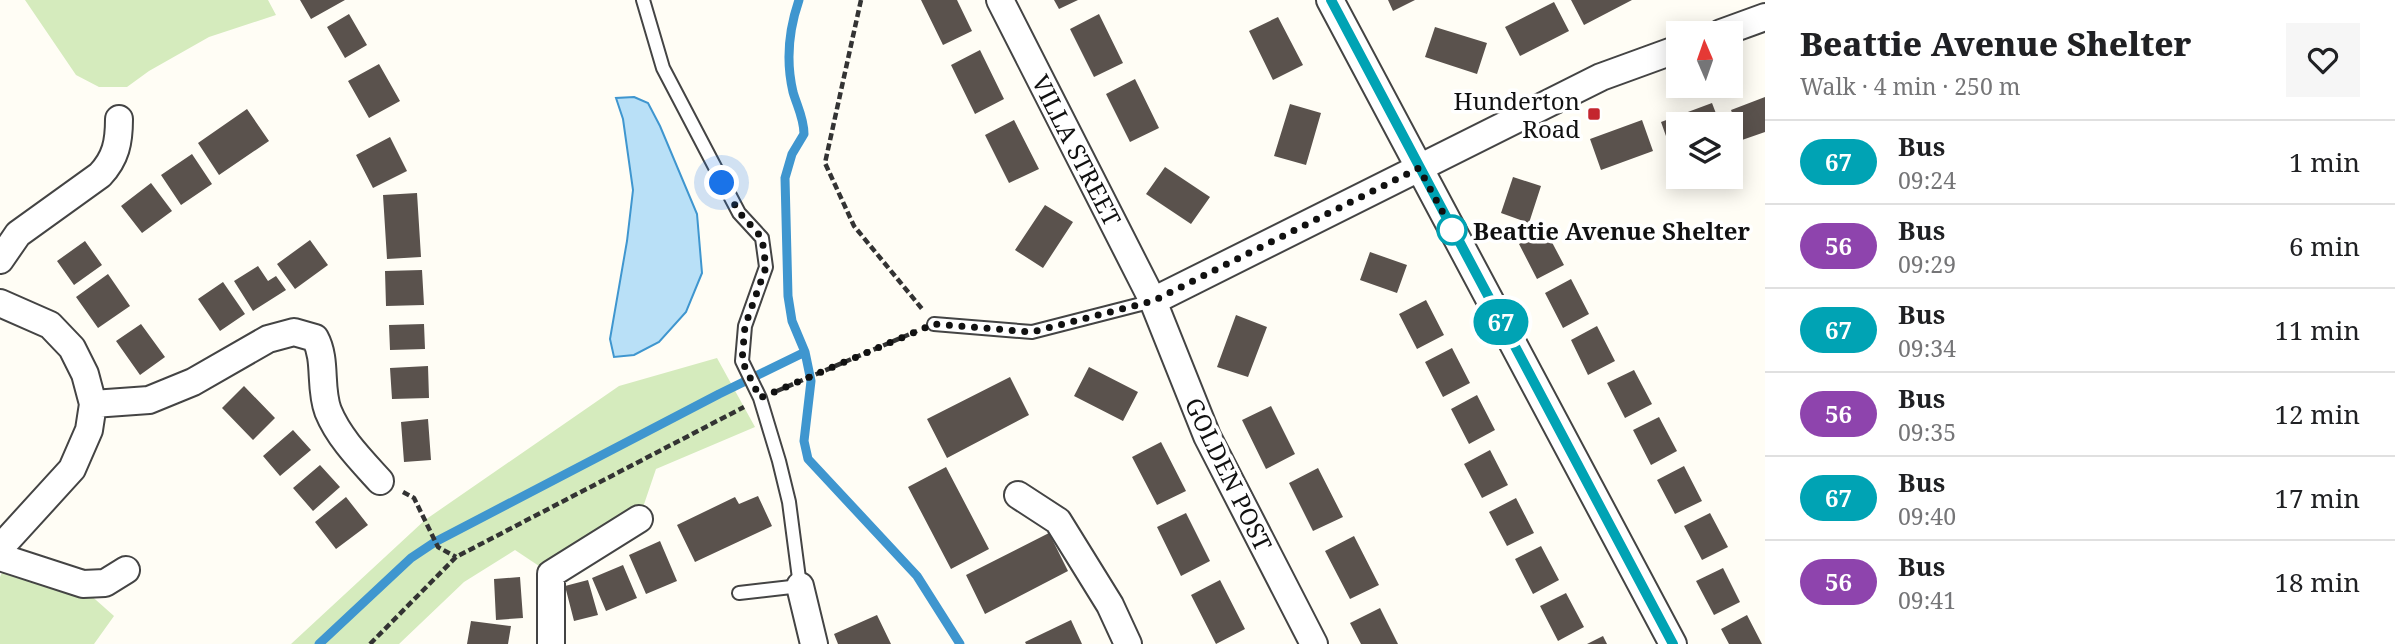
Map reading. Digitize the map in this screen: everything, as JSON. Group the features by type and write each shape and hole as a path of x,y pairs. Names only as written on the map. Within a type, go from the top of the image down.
{"street":[{"name":"VILLA STREET","path":"1000,0 1153,301"},
{"path":"1331,0 1673,644"},
{"path":"1743,25 1765,17"},
{"path":"1153,301 1601,77 1666,53"},
{"path":"0,260 18,234 100,175 111,164 118,144 119,119"},
{"name":"GOLDEN POST","path":"1153,301 1207,436 1314,644"},
{"path":"0,303 50,325 72,348 85,374 93,404 89,430 72,469 0,548"},
{"path":"93,404 149,400 193,382 268,339 294,332 315,338 321,350 322,379 328,411 349,447 380,481"},
{"path":"1018,495 1058,521 1110,605 1128,644"},
{"path":"551,644 551,574 639,519"},
{"path":"0,557 83,584 105,583 126,570"},
{"path":"800,586 814,644"}],"lane":[{"path":"643,0 663,68 739,212 762,238 766,267 745,326 742,361 760,397 789,502 800,586 739,593"},
{"path":"934,324 1032,332 1153,301"}],"path":[{"path":"370,644 456,557 760,397 934,324 854,226 825,163 861,0"},
{"path":"380,481 414,498 438,547 456,557"}],"green space":[{"path":"25,0 268,0 276,15 209,37 149,71 127,87 99,87 76,75"},
{"path":"717,358 755,427 656,469 639,519 551,574 515,550 464,582 399,644 291,644 425,520 619,386"},
{"path":"4,568 87,592 114,616 94,644 0,644 0,577"}],"water":[{"path":"634,97 648,103 697,214 702,273 686,312 659,342 634,355 614,357 610,339 633,190 623,119 616,98"}],"building":[{"path":"300,0 345,0 311,19"},
{"path":"921,0 957,0 972,31 943,45"},
{"path":"1054,0 1078,0 1059,9"},
{"path":"1388,0 1415,0 1393,11"},
{"path":"1571,0 1632,0 1584,25"},
{"path":"1554,2 1569,31 1520,56 1505,27"},
{"path":"349,14 367,45 345,58 327,27"},
{"path":"1099,14 1123,63 1094,77 1070,29"},
{"path":"1278,17 1303,65 1273,80 1249,31"},
{"path":"1435,27 1487,43 1477,74 1425,57"},
{"path":"980,50 1004,99 975,114 951,65"},
{"path":"379,64 400,101 369,118 348,81"},
{"path":"1135,79 1159,128 1130,142 1106,94"},
{"path":"1765,97 1765,132 1743,140 1743,112 1731,110"},
{"path":"1712,103 1715,112 1688,112"},
{"path":"1290,104 1321,113 1306,165 1274,156"},
{"path":"247,109 269,141 219,175 198,143"},
{"path":"1014,120 1039,169 1009,183 985,135"},
{"path":"1642,120 1653,151 1601,170 1590,139"},
{"path":"1666,120 1666,136 1661,122"},
{"path":"390,137 407,171 373,188 356,155"},
{"path":"192,154 212,184 181,205 161,175"},
{"path":"1165,167 1210,197 1191,224 1146,194"},
{"path":"1513,177 1541,186 1529,223 1501,213"},
{"path":"151,183 172,211 142,233 121,206"},
{"path":"417,193 421,257 387,259 383,195"},
{"path":"1045,205 1073,222 1043,268 1015,250"},
{"path":"1546,231 1564,265 1537,279 1519,244"},
{"path":"310,240 328,265 295,289 277,264"},
{"path":"85,241 102,265 74,285 57,261"},
{"path":"1370,252 1407,265 1397,293 1360,280"},
{"path":"258,266 268,281 276,276 286,290 253,311 234,281"},
{"path":"422,270 424,305 386,306 385,271"},
{"path":"108,274 130,306 98,328 76,297"},
{"path":"1571,279 1589,314 1563,328 1545,293"},
{"path":"223,282 245,314 220,331 198,299"},
{"path":"1426,300 1444,335 1417,349 1399,314"},
{"path":"1236,315 1267,327 1248,377 1217,367"},
{"path":"141,324 165,357 140,375 116,341"},
{"path":"424,324 425,349 390,350 389,325"},
{"path":"1597,326 1615,361 1588,375 1571,340"},
{"path":"1452,348 1470,383 1443,397 1425,362"},
{"path":"428,366 429,398 392,399 390,368"},
{"path":"1089,367 1138,392 1123,421 1074,396"},
{"path":"1634,370 1652,404 1625,418 1607,383"},
{"path":"1010,377 1029,415 947,458 927,419"},
{"path":"244,386 275,418 253,440 222,408"},
{"path":"1477,395 1495,430 1469,444 1451,409"},
{"path":"1271,406 1295,454 1266,469 1242,420"},
{"path":"1659,417 1677,451 1651,465 1633,430"},
{"path":"428,419 431,460 404,462 401,422"},
{"path":"293,430 311,450 280,476 263,456"},
{"path":"1161,442 1186,491 1157,505 1132,457"},
{"path":"1490,450 1508,485 1482,498 1464,464"},
{"path":"320,465 340,487 313,511 293,488"},
{"path":"1684,466 1702,501 1675,514 1657,480"},
{"path":"946,467 989,549 951,569 908,487"},
{"path":"1318,468 1343,517 1313,531 1289,483"},
{"path":"758,496 772,526 695,562 677,525 735,497 739,504"},
{"path":"346,497 368,525 336,549 315,522"},
{"path":"1516,498 1534,533 1507,546 1489,512"},
{"path":"1186,513 1210,561 1181,576 1157,527"},
{"path":"1710,513 1728,547 1702,560 1684,526"},
{"path":"1049,533 1068,571 985,614 966,575"},
{"path":"1354,536 1379,585 1350,599 1325,551"},
{"path":"660,541 677,581 646,594 629,555"},
{"path":"1541,546 1559,580 1533,594 1515,559"},
{"path":"623,565 637,598 606,611 592,578"},
{"path":"1723,568 1740,602 1714,615 1696,581"},
{"path":"520,577 523,618 496,620 494,579"},
{"path":"588,580 598,615 574,621 565,586"},
{"path":"1220,580 1245,629 1216,644 1191,595"},
{"path":"1566,593 1584,627 1558,641 1540,606"},
{"path":"1380,608 1398,644 1361,644 1350,623"},
{"path":"877,615 891,644 838,644 834,634"},
{"path":"1747,615 1762,644 1729,644 1721,629"},
{"path":"1071,620 1082,644 1026,644 1025,642"},
{"path":"471,621 511,626 508,644 467,644"},
{"path":"1603,636 1607,644 1587,644"}],"waterway":[{"path":"799,0 793,22 789,57 793,92 802,117 804,134 792,154 785,178 788,296 792,321 805,352 811,381 804,441 808,459 917,576 960,644"},
{"path":"319,644 411,558 435,542 805,352"}],"bus line":[{"name":"67","path":"1331,0 1673,644"}],"place":[{"name":"Hunderton Road","path":"1594,114"},
{"name":"Beattie Avenue Shelter","path":"1452,230"}],"route":[{"path":"722,183 739,212 762,238 766,267 745,326 742,361 760,398 934,324 1032,332 1153,301 1419,168 1457,239 1452,230"}]}
